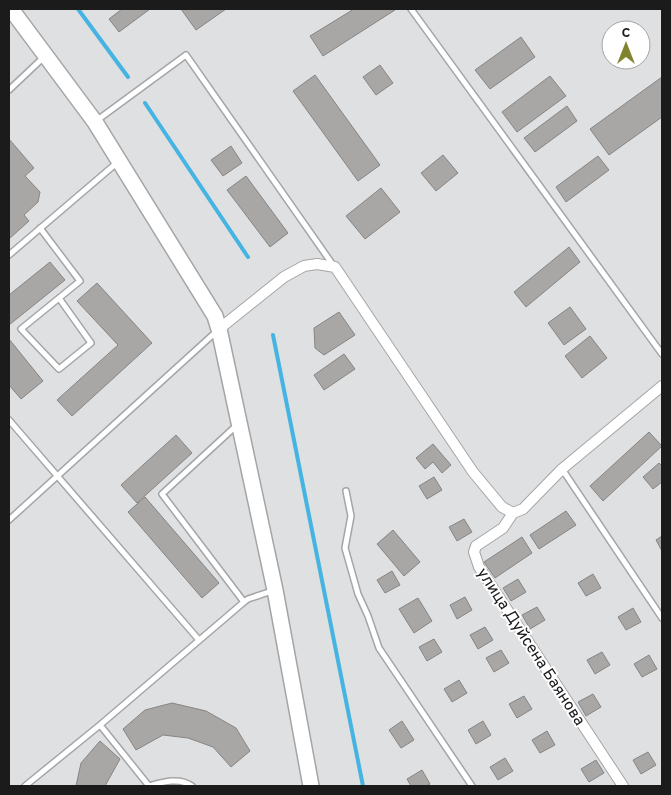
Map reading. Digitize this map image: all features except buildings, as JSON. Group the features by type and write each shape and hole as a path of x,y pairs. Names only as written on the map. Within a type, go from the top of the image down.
{"street":[{"path":"11,9 95,122 215,316 240,423 275,590 311,786"},
{"path":"219,329 284,277 304,266 317,264 335,268 473,472 502,506 513,513 522,509 562,469 662,386"},
{"name":"улица Дуйсена Баянова","path":"513,513 503,528 476,546 474,552 479,566 623,786"}],"lane":[{"path":"411,9 662,354"},
{"path":"95,122 186,54 335,268"},
{"path":"9,90 46,56"},
{"path":"9,255 119,161"},
{"path":"40,228 80,281 59,298 21,330 59,370 91,343 59,298"},
{"path":"9,520 219,329"},
{"path":"9,420 56,477 199,640"},
{"path":"240,423 162,494 244,602"},
{"path":"562,469 662,618"},
{"path":"346,491 351,516 345,548 358,594 379,648 472,786"},
{"path":"25,786 100,725 244,602 275,590"},
{"path":"100,725 149,786 166,781 183,781 192,786"}],"waterway":[{"path":"78,9 128,77"},
{"path":"145,103 248,257"},
{"path":"273,335 363,786"}]}
